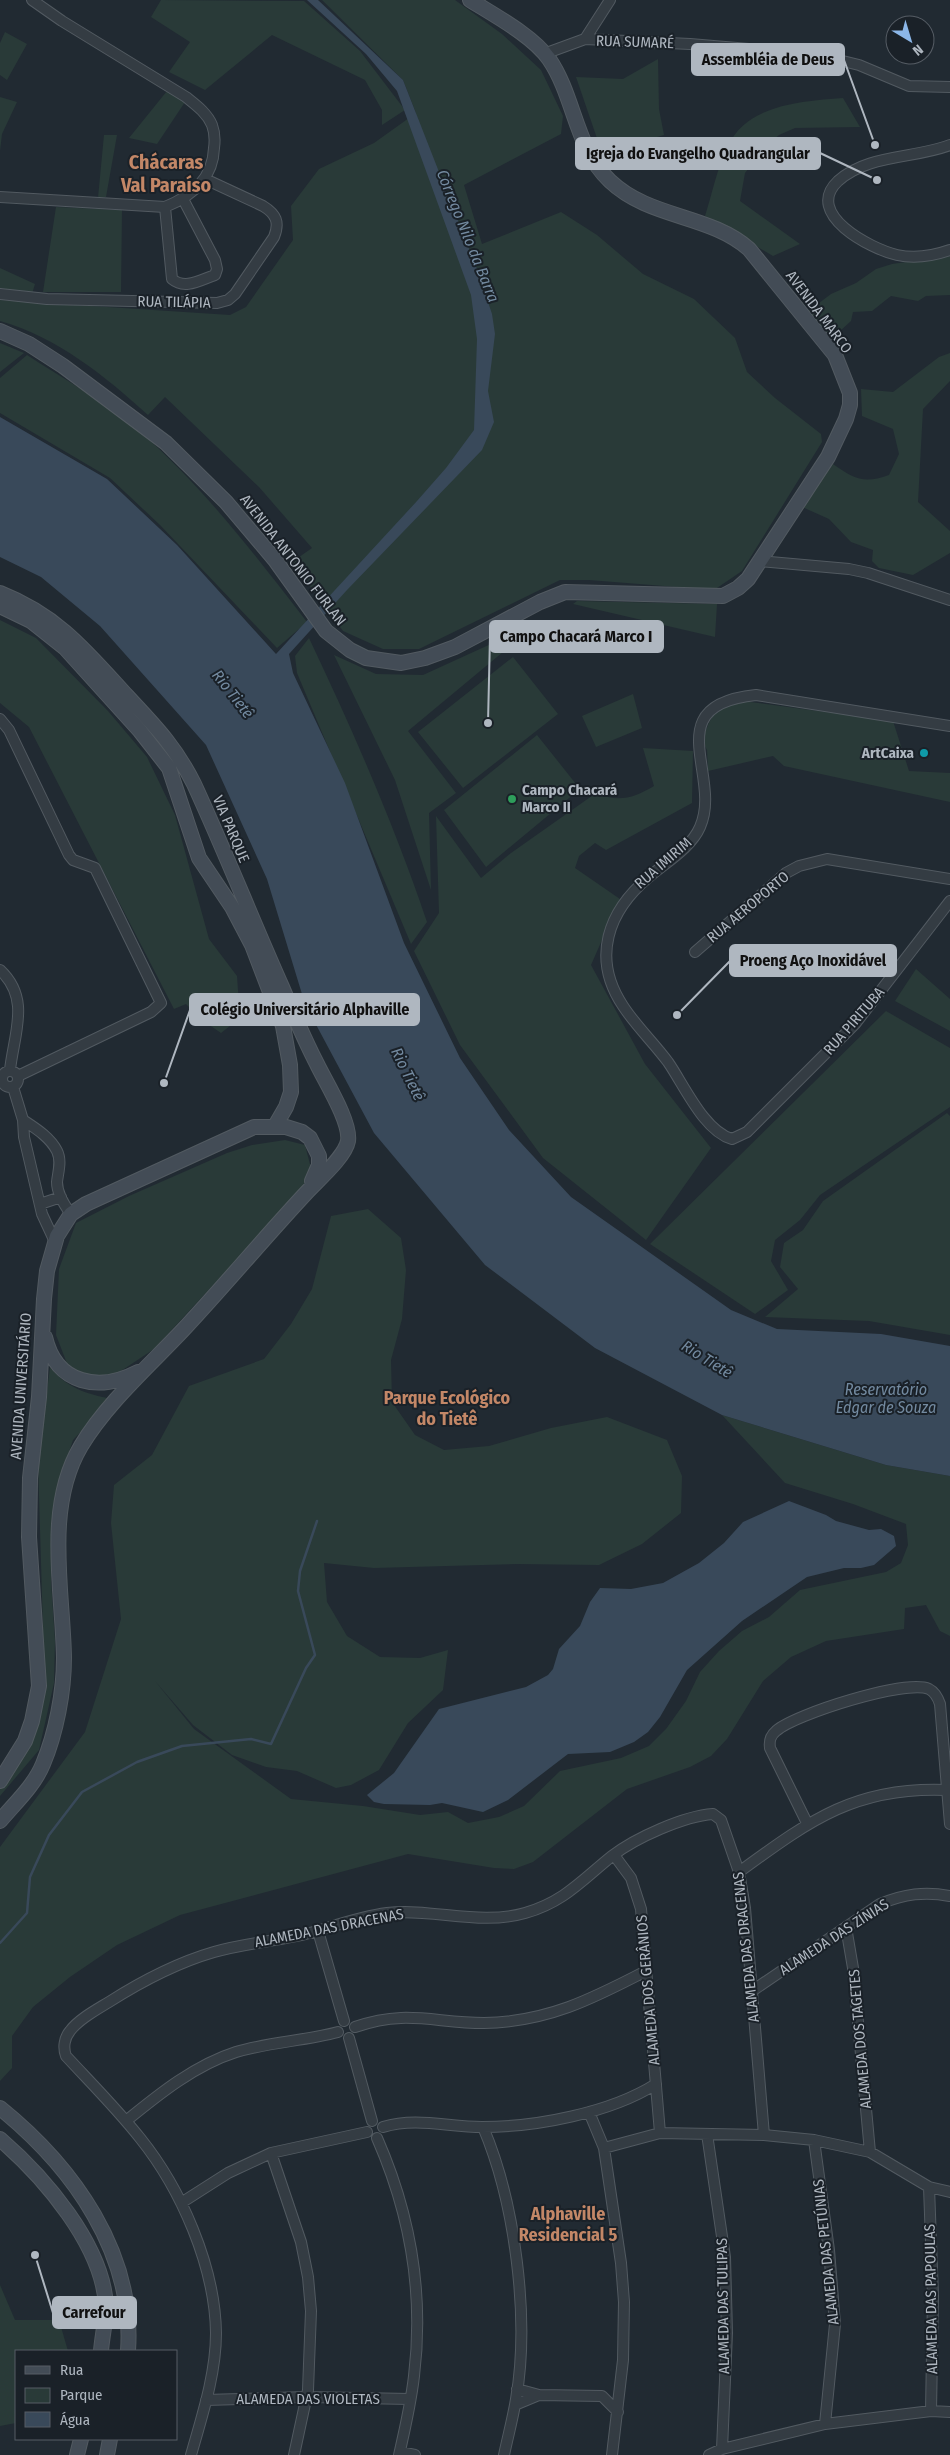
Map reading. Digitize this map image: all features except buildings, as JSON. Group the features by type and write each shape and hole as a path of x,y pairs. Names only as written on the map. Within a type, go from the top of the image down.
{"main road":[{"name":"AVENIDA MARCO","path":"470,0 530,41 544,54 557,73 579,132 600,172 612,183 643,203 734,236 749,249 835,355 850,393 850,405 846,419 828,457 748,579 738,588 723,596 578,591 565,592 540,602"},
{"name":"AVENIDA ANTONIO FURLAN","path":"0,331 29,344 63,366 166,443 226,502 275,560 326,631 350,650 382,662 401,663 425,658 455,647 540,602"},
{"name":"VIA PARQUE","path":"0,593 37,610 66,630 161,731 185,766 310,1051 346,1125 348,1141 342,1153 308,1191"},
{"path":"0,606 31,621 65,648 158,752 169,768 199,858 232,907 252,945 283,1026 290,1065 291,1092 286,1107 275,1126"},
{"path":"199,858 224,852"},
{"name":"AVENIDA UNIVERSITÁRIO","path":"0,1781 24,1741 32,1722 39,1686 29,1537 30,1478 39,1397 46,1283 55,1242 71,1214 86,1204 254,1127 275,1126 302,1132 310,1138 317,1149 319,1165 308,1191"},
{"path":"0,1821 35,1780 42,1765 59,1702 64,1662 58,1546 60,1521 68,1478 75,1457 85,1440 142,1370 182,1330 308,1191"},
{"path":"43,1329 47,1348 57,1364 72,1376 89,1383 108,1384 142,1370"},
{"path":"0,2108 35,2139 54,2160 101,2226 122,2278 127,2303 128,2350"},
{"path":"0,2139 18,2154 52,2193 78,2230 94,2261 106,2307 101,2350"},
{"path":"77,2455 81,2440"},
{"path":"107,2455 110,2440"}],"street":[{"path":"0,197 165,207 183,199 205,179 214,159 215,138 212,125 201,110 186,98 62,21 32,0"},
{"path":"544,54 585,39 610,0"},
{"name":"RUA SUMARÉ","path":"585,39 717,46 818,55 859,65 909,86 950,87"},
{"path":"950,145 862,166 838,182 829,198 831,211 837,221 858,239 877,248 897,255 917,257 950,250"},
{"name":"RUA TILÁPIA","path":"0,294 47,299 217,304 228,300 235,294 274,237 278,228 277,221 271,211 263,206 205,179"},
{"path":"165,207 172,279 178,284 186,285 215,275 218,269 216,260 183,199"},
{"path":"759,561 862,571 950,600"},
{"name":"RUA IMIRIM","path":"747,1132 732,1139 715,1130 668,1062 622,1004 612,984 607,953 607,936 617,911 630,892 681,850 699,830 705,807 698,743 702,723 709,713 722,701 733,697 756,695 950,726"},
{"path":"0,719 9,730 72,860 95,868 160,1003 151,1012 14,1073 2,1077 2,1082 8,1087 13,1087 18,1083 14,1073 18,1012 17,996 14,986 0,970"},
{"name":"RUA AEROPORTO","path":"694,952 786,873 810,862 827,859 950,879"},
{"name":"RUA PIRITUBA","path":"747,1132 855,1024 950,901"},
{"path":"13,1087 23,1120 24,1137 40,1204 46,1225 55,1242"},
{"path":"23,1120 50,1139 58,1153 60,1169 57,1184 71,1214"},
{"path":"40,1204 61,1196"},
{"path":"807,1823 770,1748 770,1738 775,1731 794,1719 834,1704 901,1689 925,1688 930,1689 938,1697 942,1716 950,1824"},
{"path":"739,1872 824,1813 870,1796 924,1789 947,1790"},
{"name":"ALAMEDA DAS DRACENAS","path":"126,2121 66,2056 64,2050 65,2040 74,2026 92,2012 158,1974 182,1962 244,1944 318,1931 384,1913 426,1912 473,1918 523,1914 562,1898 614,1855 652,1833 712,1814 721,1820 739,1872 745,1908 764,2135"},
{"name":"ALAMEDA DOS GERÂNIOS","path":"614,1855 631,1878 641,1909 660,2132"},
{"name":"ALAMEDA DAS ZÍNIAS","path":"752,1991 880,1904 897,1897 932,1892 950,1896"},
{"name":"ALAMEDA DOS TAGETES","path":"846,1927 853,1968 870,2152"},
{"path":"318,1931 344,2020"},
{"path":"356,2027 371,2021 407,2016 485,2023 540,2017 589,2000 646,1970"},
{"path":"344,2020 351,2022 356,2027"},
{"path":"344,2020 339,2025 338,2032 342,2037 349,2038 355,2034 356,2027"},
{"path":"191,2455 206,2400 216,2334 215,2313 201,2253 181,2203 142,2140 126,2121 173,2085 214,2061 257,2047 314,2038 338,2032"},
{"path":"349,2038 372,2121"},
{"path":"383,2127 417,2121 482,2127 545,2121 590,2112 630,2097 656,2084"},
{"path":"590,2112 604,2148 620,2254 624,2302 623,2360 612,2455"},
{"path":"372,2121 379,2122 383,2127 382,2134 377,2138 371,2137 367,2132 367,2125 372,2121"},
{"path":"482,2127 492,2148 501,2182 516,2257 520,2339 517,2389 504,2455"},
{"path":"181,2203 228,2173 271,2153 367,2132"},
{"path":"604,2148 660,2132 764,2135 814,2140 870,2152 950,2198"},
{"name":"ALAMEDA DAS TULIPAS","path":"706,2134 725,2258 727,2333 722,2449"},
{"path":"377,2138 391,2170 400,2200 409,2233 414,2266 416,2352 410,2399 399,2453 415,2455"},
{"name":"ALAMEDA DAS PETÚNIAS","path":"814,2140 829,2250 835,2324 825,2424"},
{"path":"271,2153 301,2242 308,2277 310,2310 306,2397 294,2455"},
{"path":"933,2188 950,2192"},
{"name":"ALAMEDA DAS PAPOULAS","path":"931,2411 934,2296 933,2188"},
{"path":"517,2389 539,2396 598,2396 620,2390"},
{"path":"515,2405 539,2396"},
{"path":"598,2396 610,2403 618,2412"},
{"name":"ALAMEDA DAS VIOLETAS","path":"206,2400 306,2397 410,2399"},
{"path":"709,2455 722,2449 825,2424 931,2411 950,2412"}],"green space":[{"path":"161,0 304,1 360,51 405,110 382,125 382,110 365,80 272,35 205,90 169,72 190,42 151,17"},
{"path":"322,0 455,0 502,34 541,70 563,116 561,134 464,185 482,244 561,212 597,235 643,274 694,299 735,338 747,372 775,398 821,434 822,442 742,571 714,590 589,580 560,580 419,649 383,649 343,631 292,562 312,548 259,487 165,397 148,415 115,386 61,347 21,328 0,321 0,300 230,315 246,307 293,240 291,206 319,169 374,143 416,113 403,80"},
{"path":"5,32 27,44 7,80 0,75 0,43"},
{"path":"658,59 659,109 664,135 602,153 576,77 623,79"},
{"path":"167,91 185,102 157,144 129,138"},
{"path":"0,97 17,102 2,134 0,151"},
{"path":"843,98 860,127 795,128 779,135 765,147 745,173 740,201 800,244 773,256 705,216 724,154 737,132 749,121 762,113 794,103"},
{"path":"104,135 117,135 106,197 98,198"},
{"path":"56,207 122,210 121,292 43,292"},
{"path":"950,256 950,295 926,296 918,301 891,296 872,311 853,312 851,321 840,331 836,347 807,312 831,294 856,283 876,269 892,264"},
{"path":"0,268 35,284 32,294 0,288"},
{"path":"0,343 24,353 0,372"},
{"path":"950,353 950,381 923,409 918,502 950,531 950,553 913,575 879,568 872,561 873,550 851,542 829,519 800,506 833,464 847,473 860,478 873,479 889,475 899,454 893,429 862,416 861,389 893,392 939,357"},
{"path":"27,355 111,409 161,451 184,473 227,521 307,622 277,648 160,525 110,478 0,413 0,378"},
{"path":"577,601 717,604 715,637 573,604"},
{"path":"0,620 36,638 108,711 147,757 175,815 209,939 237,976 240,1018 221,1033 202,1020 186,1004 174,1009 29,727 0,703"},
{"path":"309,638 372,778 401,849 427,922 411,944 297,673 295,656"},
{"path":"504,638 528,641 509,647 408,731 456,793 429,813 431,890 395,780 334,655 376,674 423,675"},
{"path":"513,657 558,714 463,788 418,732"},
{"path":"633,694 642,728 596,747 582,716"},
{"path":"743,701 893,721 909,771 950,773 950,802 784,766 773,756 708,771 707,750 702,741 711,718 725,706"},
{"name":"Campo Chacará Marco II","path":"537,735 580,789 486,867 444,810"},
{"path":"643,748 693,751 692,803 606,850 595,843 579,856 575,868 620,899 591,965 645,1064 711,1148 646,1240 543,1158 460,1045 414,951 439,913 436,816 481,878 511,853 596,793 612,798 626,798 640,794 654,786"},
{"path":"916,969 950,999 950,1031 895,1001"},
{"path":"886,1011 950,1048 950,1107 820,1195 800,1220 775,1240 771,1261 788,1290 755,1314 650,1244"},
{"path":"947,1113 950,1116 950,1335 869,1321 765,1317 798,1289 780,1267 784,1243 803,1230 823,1201"},
{"path":"285,1140 305,1145 311,1168 302,1189 154,1349 112,1377 81,1375 68,1366 56,1335 59,1269 76,1223 129,1196 227,1153 252,1145"},
{"path":"368,1209 401,1238 406,1270 402,1319 391,1360 392,1402 415,1435 444,1450 489,1446 551,1428 607,1417 667,1440 682,1476 681,1513 642,1544 599,1565 517,1564 374,1568 324,1563 327,1602 347,1636 380,1657 420,1658 448,1650 443,1690 408,1723 379,1770 351,1785 336,1788 297,1771 266,1767 232,1755 193,1725 155,1681 194,1729 291,1799 363,1806 420,1815 448,1812 468,1823 499,1817 524,1806 560,1771 621,1758 649,1746 666,1729 686,1701 700,1672 719,1651 742,1631 769,1617 800,1590 886,1572 901,1563 908,1545 906,1524 853,1504 785,1483 722,1415 886,1465 950,1476 950,1636 940,1631 926,1605 905,1608 904,1629 826,1641 791,1657 763,1681 727,1739 711,1756 690,1767 627,1789 533,1862 514,1869 494,1868 408,1854 180,1915 117,1945 70,1977 33,2007 12,2036 12,2068 0,2081 0,1847 85,1732 121,1619 111,1523 114,1485 152,1455 189,1386 264,1359 291,1324 312,1289 331,1216"},
{"path":"50,1367 70,1385 94,1395 112,1399 73,1440 60,1479 54,1517 51,1581 55,1641 54,1683 39,1750 0,1796 0,1786 40,1706 43,1630 38,1462"},
{"path":"0,2285 15,2320 59,2320 68,2350 15,2350 15,2423 0,2426"}],"water":[{"name":"Reservatório Edgar de Souza","path":"307,0 318,0 403,80 477,269 492,314 495,334 488,391 494,422 482,450 347,590 289,654 293,673 345,783 404,943 460,1058 509,1130 571,1197 731,1310 777,1329 881,1334 950,1346 950,1476 886,1465 722,1415 595,1348 485,1265 374,1133 305,1004 267,879 206,745 100,626 41,577 0,557 0,417 107,479 177,545 276,654 417,501 446,468 474,430 477,339 471,295 397,91 366,54"},
{"path":"789,1501 826,1515 836,1521 869,1530 881,1529 894,1536 896,1546 874,1565 861,1568 844,1568 807,1577 742,1621 687,1670 660,1717 648,1732 634,1742 610,1752 568,1754 508,1800 483,1812 442,1803 430,1805 384,1804 374,1802 367,1795 394,1773 439,1709 526,1687 548,1675 553,1669 559,1649 580,1626 590,1602 600,1588 631,1589 663,1583 699,1563 724,1543 743,1522"}],"waterway":[{"path":"0,1943 27,1913 30,1877 49,1835 82,1792 137,1762 182,1746 251,1739 271,1744 306,1668 315,1655 298,1591 300,1571 317,1521"}],"place":[{"name":"Assembléia de Deus","path":"875,145"},
{"name":"Igreja do Evangelho Quadrangular","path":"877,180"},
{"name":"Campo Chacará Marco I","path":"488,723"},
{"name":"ArtCaixa","path":"924,753"},
{"name":"Campo Chacará Marco II","path":"512,799"},
{"name":"Proeng Aço Inoxidável","path":"677,1015"},
{"name":"Colégio Universitário Alphaville","path":"164,1083"},
{"name":"Carrefour","path":"35,2255"}],"district":[{"name":"Chácaras Val Paraíso","path":"166,174"},
{"name":"Parque Ecológico do Tietê","path":"447,1408"},
{"name":"Alphaville Residencial 5","path":"568,2224"}],"water label":[{"name":"Córrego Nilo da Barra","path":"468,236"},
{"name":"Rio Tietê","path":"233,694"},
{"name":"Rio Tietê","path":"408,1074"},
{"name":"Rio Tietê","path":"707,1359"}]}
